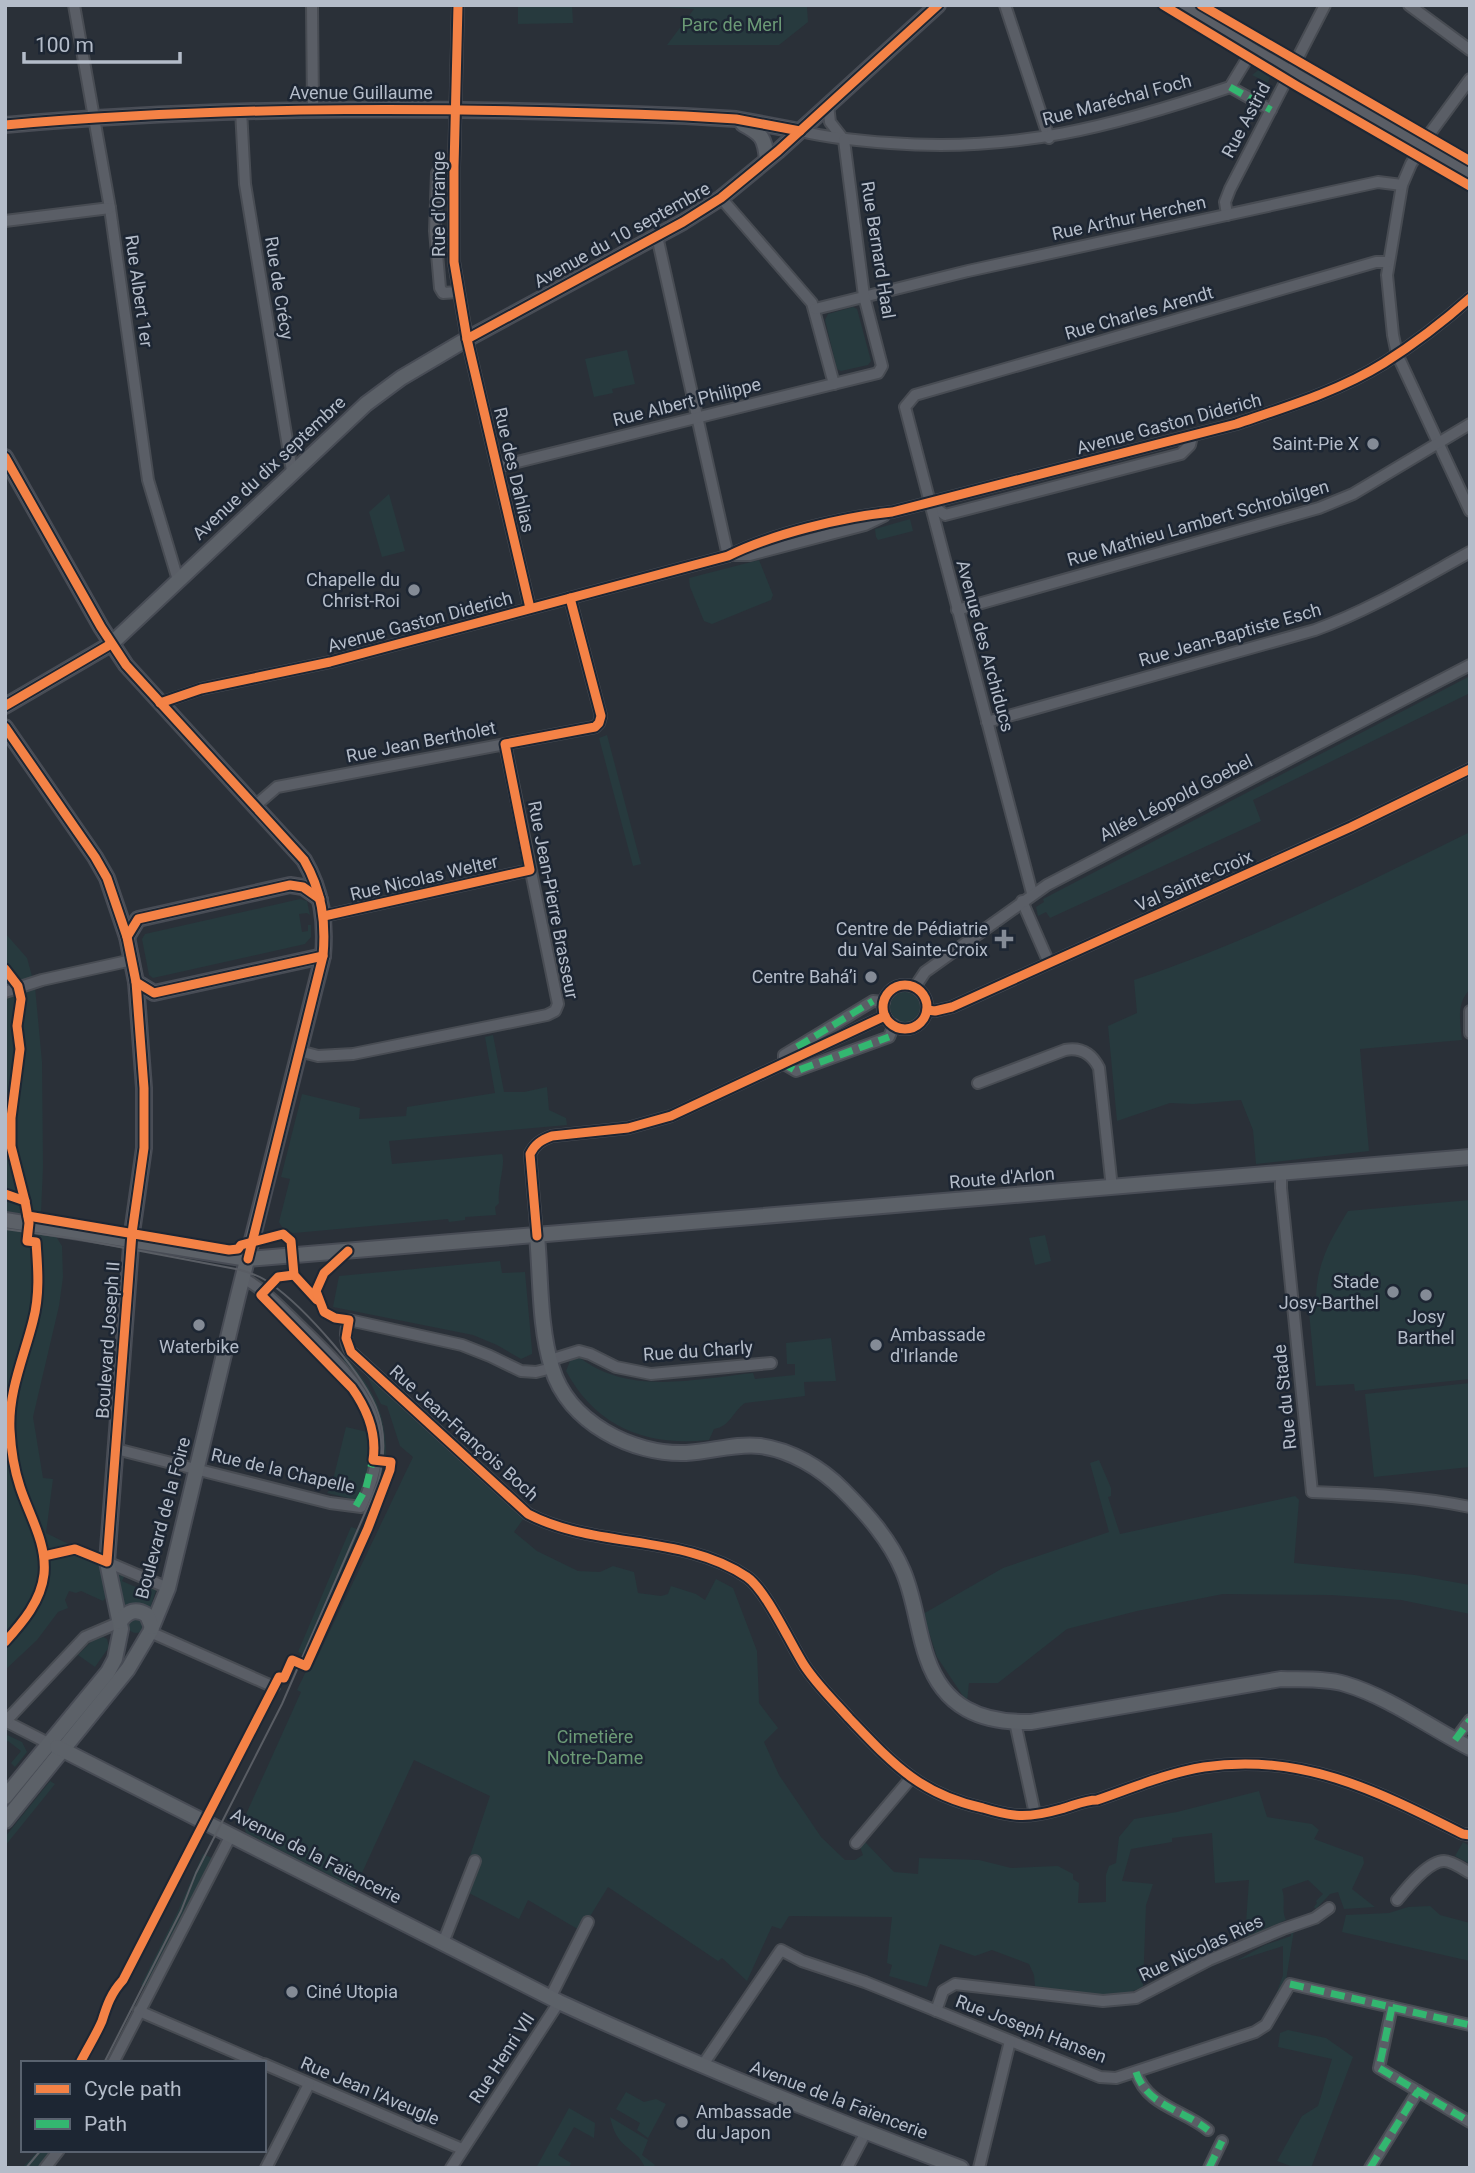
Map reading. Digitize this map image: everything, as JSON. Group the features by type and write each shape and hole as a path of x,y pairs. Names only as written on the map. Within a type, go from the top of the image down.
{"main road":[{"name":"Avenue du 10 septembre","path":"467,339 657,236 721,198 768,160 939,5"},
{"name":"Avenue Guillaume","path":"5,125 96,117 242,110 456,109 736,119 800,131"},
{"path":"736,119 760,133 768,160"},
{"name":"Avenue du dix septembre","path":"5,706 111,643 366,404 401,378 467,339"},
{"name":"Boulevard de la Foire","path":"5,457 126,665 304,860 324,916 323,956 238,1296 203,1472 168,1588 150,1632 115,1687 5,1821"},
{"name":"Boulevard Joseph II","path":"5,727 95,857 117,904 136,982 144,1088 144,1148 131,1240 107,1562 121,1625 115,1659 108,1672 50,1744"},
{"path":"127,937 138,919 290,885 303,887 320,899"},
{"path":"136,982 154,993 323,956"},
{"name":"Route d'Arlon","path":"5,1220 248,1259 1470,1157"},
{"path":"537,1236 551,1364 561,1388 572,1403 591,1421 617,1438 654,1451 689,1453 747,1445 776,1450 799,1458 819,1470 842,1489 875,1525 892,1549 908,1584 927,1658 942,1688 961,1706 981,1717 998,1721 1031,1721 1280,1679 1317,1680 1344,1683 1378,1698 1470,1748"},
{"path":"135,1611 147,1615 150,1632 135,1640 129,1638 121,1625 129,1612 135,1611"},
{"path":"5,1799 50,1744"},
{"name":"Avenue de la Faïencerie","path":"50,1744 555,2000 702,2066 961,2168"},
{"name":"Boulevard de la Foire","path":"5,1827 27,1796"}],"street":[{"name":"Rue Albert 1er","path":"74,5 96,117 148,480 178,580"},
{"path":"312,5 313,109"},
{"name":"Rue d'Orange","path":"458,5 453,230 458,292 467,339"},
{"path":"1005,5 1048,138"},
{"path":"1182,5 1253,50 1470,174"},
{"name":"Rue Astrid","path":"1227,215 1225,202 1230,189 1325,5"},
{"path":"1409,5 1470,50"},
{"path":"1253,50 1230,87 1271,110"},
{"path":"1470,79 1422,146 1402,185 1388,262 1393,335 1397,354 1470,511"},
{"name":"Rue Maréchal Foch","path":"800,131 844,140 953,146 1048,138 1135,117 1230,87"},
{"path":"828,105 830,122 844,140"},
{"name":"Rue de Crécy","path":"242,110 246,184 292,471"},
{"name":"Rue Bernard Haal","path":"844,140 864,296 882,366"},
{"name":"Rue d'Orange","path":"454,167 440,168 437,173 435,231 440,288 443,293 458,292"},
{"name":"Rue Arthur Herchen","path":"815,309 1378,182 1402,185"},
{"path":"721,198 815,309 834,384"},
{"path":"5,221 110,208"},
{"path":"657,236 728,556"},
{"name":"Rue Charles Arendt","path":"905,407 915,395 1376,262 1388,262"},
{"name":"Avenue Gaston Diderich","path":"160,703 201,689 330,662 728,556 766,540 861,515 892,512 1236,424 1342,384 1397,354 1470,298"},
{"name":"Rue des Dahlias","path":"467,339 530,608"},
{"name":"Rue Albert Philippe","path":"497,467 878,373 882,366"},
{"name":"Avenue des Archiducs","path":"905,407 1032,893"},
{"name":"Rue Mathieu Lambert Schrobilgen","path":"957,610 1319,508 1353,494 1470,425"},
{"name":"Avenue Gaston Diderich","path":"929,503 945,515 1016,497 1181,454 1190,445 1192,436"},
{"name":"Avenue Gaston Diderich","path":"1098,460 1102,474"},
{"path":"1012,482 1016,497"},
{"name":"Rue Jean-Baptiste Esch","path":"987,722 1347,619 1470,552"},
{"name":"Rue Jean Bertholet","path":"255,806 277,787 594,727 601,716 570,598"},
{"name":"Allée Léopold Goebel","path":"915,987 925,972 1032,893 1470,665"},
{"name":"Rue Jean-Pierre Brasseur","path":"299,1051 318,1056 353,1055 547,1015 555,1011 558,1004 505,744"},
{"name":"Val Sainte-Croix","path":"784,1064 796,1070 889,1037 894,1026 911,1028 925,1018 927,1010 945,1010 1351,827 1470,769"},
{"name":"Rue Nicolas Welter","path":"324,916 530,870"},
{"path":"1022,901 1049,963"},
{"path":"5,992 42,980 132,960"},
{"name":"Val Sainte-Croix","path":"784,1064 784,1055 873,1001 884,1002 887,995 900,985 915,987"},
{"path":"915,987 925,996 927,1010"},
{"path":"884,1002 886,1016 894,1026"},
{"path":"1470,1011 1470,1033"},
{"name":"Val Sainte-Croix","path":"537,1236 530,1154 539,1142 552,1136 628,1128 692,1108 886,1016"},
{"path":"978,1083 1072,1048 1089,1054 1099,1068 1112,1188"},
{"name":"Rue du Stade","path":"1282,1173 1282,1201 1312,1492 1395,1496 1470,1507"},
{"name":"Rue de la Chapelle","path":"116,1449 330,1503 362,1507 374,1475 378,1454 375,1422 368,1403 346,1372 266,1294 243,1278"},
{"name":"Rue du Charly","path":"349,1320 463,1345 521,1371 537,1372 579,1352 590,1354 616,1367 651,1374 771,1363"},
{"name":"Rue Jean-François Boch","path":"349,1320 346,1338 351,1352 528,1514 562,1528 703,1556 750,1579 761,1592 812,1678 892,1763 939,1794 964,1804 1015,1815 1035,1814 1097,1800 1165,1776 1206,1767 1280,1764 1302,1768 1389,1797 1470,1835"},
{"path":"107,1562 168,1588"},
{"path":"50,1744 5,1722 85,1637 121,1625"},
{"path":"150,1632 274,1687"},
{"path":"1455,1740 1470,1720"},
{"path":"1015,1722 1035,1814"},
{"path":"856,1843 911,1778"},
{"path":"114,2061 231,1835"},
{"path":"443,1943 475,1861"},
{"path":"1397,1900 1412,1881 1439,1862 1450,1863 1470,1873"},
{"name":"Rue Nicolas Ries","path":"936,2011 943,1991 955,1984 1103,2001 1136,1998 1209,1960 1315,1918 1329,1908"},
{"path":"555,2000 587,1922"},
{"name":"Rue Joseph Hansen","path":"702,2066 781,1951 1100,2077 1116,2078 1255,2032 1266,2025 1290,1984 1392,2007"},
{"name":"Rue Henri VII","path":"451,2168 555,2000"},
{"path":"1470,2025 1392,2007 1379,2068 1470,2122"},
{"name":"Rue Jean l'Aveugle","path":"139,2011 255,2061"},
{"path":"979,2168 1010,2041"},
{"name":"Rue Jean l'Aveugle","path":"266,2066 463,2150"},
{"path":"1136,2072 1140,2086 1149,2096 1208,2130"},
{"path":"266,2168 309,2084"},
{"path":"1370,2168 1418,2091"},
{"path":"847,2168 866,2132"},
{"path":"1209,2168 1222,2141"},
{"path":"46,2168 58,2152"}],"green space":[{"path":"518,5 572,5 573,23 518,24"},
{"name":"Parc de Merl","path":"636,5 828,5 807,7 808,22 779,45 667,45 694,9"},
{"path":"1261,68 1271,73 1268,83 1252,75"},
{"path":"853,307 857,309 871,361 868,365 841,371 837,369 825,320 828,314"},
{"path":"627,350 635,384 612,389 613,393 594,397 585,359"},
{"path":"389,494 405,551 382,557 369,512"},
{"path":"910,519 913,531 878,540 876,537 875,529"},
{"path":"759,560 773,595 771,600 712,624 704,621 689,578"},
{"path":"1470,676 1470,693 1253,800 1261,821 1050,918 1046,912 1038,916 1036,907 1044,902 1043,899"},
{"path":"607,735 641,864 633,866 599,738"},
{"path":"1470,832 1470,989 1461,1007 1462,1040 1360,1049 1369,1151 1256,1164 1253,1130 1241,1100 1170,1103 1117,1121 1108,1026 1137,1013 1134,980 1263,930"},
{"path":"300,899 307,901 310,915 299,914 302,932 308,931 308,925 311,925 311,937 305,944 153,978 149,975 142,939 145,934"},
{"path":"5,933 27,958 35,987 42,1062 41,1213 62,1246 63,1277 59,1306 33,1417 43,1478 53,1479 46,1533 97,1558 107,1596 103,1601 81,1591 69,1591 65,1600 68,1608 58,1612 37,1640 5,1670"},
{"path":"905,991 916,996 921,1007 916,1018 905,1023 894,1018 889,1007 894,996"},
{"path":"493,1035 504,1092 524,1092 547,1087 549,1110 566,1118 567,1125 389,1141 392,1164 502,1154 496,1215 465,1217 465,1220 449,1222 448,1219 294,1233 283,1229 279,1222 290,1179 281,1177 302,1094 360,1108 359,1119 406,1116 407,1107 495,1093 485,1037"},
{"name":"Stade Josy-Barthel","path":"1470,1200 1470,1379 1355,1391 1354,1384 1316,1386 1308,1301 1316,1300 1318,1275 1325,1253 1348,1211"},
{"path":"1045,1235 1051,1261 1035,1265 1029,1238"},
{"path":"500,1261 502,1273 525,1272 532,1354 521,1359 473,1335 333,1307 339,1276"},
{"path":"831,1338 836,1381 804,1382 805,1396 745,1403 728,1422 714,1429 709,1440 665,1440 626,1429 592,1406 566,1371 570,1361 579,1357 598,1369 640,1381 685,1381 753,1373 755,1379 795,1375 795,1364 787,1364 786,1343"},
{"name":"Cimetière Notre-Dame","path":"349,1354 526,1515 514,1532 537,1551 578,1571 600,1572 613,1566 634,1572 638,1593 661,1596 668,1594 671,1586 696,1594 705,1600 716,1579 733,1588 757,1651 759,1703 778,1728 764,1742 779,1775 821,1837 845,1860 855,1860 863,1855 860,1847 865,1842 894,1872 918,1874 919,1858 979,1860 1011,1868 1058,1866 1073,1874 1073,1879 1079,1883 1078,1903 1106,1902 1106,1875 1109,1866 1116,1863 1119,1837 1134,1819 1177,1812 1259,1791 1267,1817 1312,1824 1319,1830 1314,1839 1363,1857 1364,1863 1352,1889 1375,1907 1344,1909 1338,1892 1330,1894 1316,1909 1316,1901 1323,1894 1308,1880 1282,1889 1286,1920 1245,1938 1249,1880 1215,1883 1212,1833 1172,1838 1172,1842 1131,1849 1122,1881 1153,1884 1146,1905 1143,1987 1130,1992 1103,1995 1035,1986 1029,1964 992,1950 975,1956 940,1944 927,1987 889,1976 892,1965 887,1963 892,1917 789,1916 781,1929 772,1926 747,1981 722,1958 718,1961 608,1887 581,1931 528,1900 519,1919 469,1893 480,1864 469,1859 490,1796 414,1760 355,1888 246,1833 243,1821 301,1692 297,1690 310,1663 314,1665 413,1457 400,1446 387,1406 381,1404 368,1378"},
{"path":"346,1357 377,1403 384,1427 386,1457 381,1456 381,1442 340,1363"},
{"path":"1470,1383 1470,1467 1374,1477 1365,1394"},
{"path":"346,1427 372,1433 372,1459 360,1501 327,1493 331,1488"},
{"path":"1099,1460 1111,1488 1111,1496 1108,1497 1120,1534 1295,1496 1299,1500 1294,1563 1415,1575 1470,1585 1470,1614 1401,1600 1331,1595 1223,1594 1137,1611 1067,1629 998,1683 969,1683 967,1702 937,1657 923,1614 1003,1568 1109,1532 1090,1463"},
{"path":"351,1527 360,1530 307,1656 298,1652"},
{"path":"115,1566 127,1571 122,1581 147,1592 152,1581 158,1584 150,1609 133,1604 125,1607"},
{"path":"133,1617 139,1617 144,1625 142,1631 133,1633 128,1628 128,1622"},
{"path":"103,1637 107,1639 109,1647 95,1667 78,1655 92,1641"},
{"path":"5,1734 22,1742 27,1752 15,1767 11,1763 21,1751 8,1741 5,1743"},
{"path":"50,1781 55,1784 5,1846 5,1837"},
{"path":"1463,1842 1470,1846 1470,1864 1455,1856"},
{"path":"203,1854 212,1858 146,1987 141,1985 177,1913"},
{"path":"1430,1906 1440,1915 1470,1923 1470,1961 1342,1932 1346,1915 1389,1913 1408,1907"},
{"path":"1294,1930 1284,1993 1277,1992 1283,1975 1283,1946 1236,1961 1265,1945 1291,1936 1291,1931"},
{"path":"1288,2030 1326,2038 1353,2057 1311,2168 1296,2168 1277,2161 1302,2116 1318,2106 1332,2059 1278,2047 1280,2033"},
{"path":"626,2092 644,2102 656,2099 666,2104 648,2138 637,2130 640,2123 616,2109"},
{"path":"569,2108 595,2123 594,2138 574,2127 558,2155 571,2163 569,2168 536,2168"},
{"path":"610,2117 648,2140 642,2155 655,2165 653,2168 645,2168 640,2159 622,2143"},
{"path":"37,2152 51,2152 39,2168 22,2168"}],"tram line":[{"path":"5,1229 77,1239 236,1269 263,1279 300,1309 348,1362 371,1398 382,1430 383,1457 378,1483 282,1704 105,2061"},
{"path":"26,2168 39,2152"}],"marked path":[{"path":"1230,87 1271,110"},
{"path":"797,1047 873,1001"},
{"path":"784,1061 784,1064 796,1071 889,1037"},
{"path":"356,1506 366,1488 374,1454"},
{"path":"1455,1740 1470,1720"},
{"path":"1290,1984 1470,2025"},
{"path":"1392,2007 1379,2068 1470,2122"},
{"path":"1136,2072 1141,2083 1157,2100 1208,2130"},
{"path":"1370,2168 1418,2091"},
{"path":"1209,2168 1222,2141"}],"cycle path":[{"path":"458,5 454,262 467,339 530,608"},
{"path":"467,339 683,222 721,198 778,151 938,5"},
{"path":"1163,5 1470,186"},
{"path":"1201,5 1470,161"},
{"path":"5,125 175,114 430,110 685,116 736,119 800,131"},
{"path":"160,703 201,689 330,662 728,556 808,528 892,512 1236,424 1312,398 1367,373 1439,324 1470,298"},
{"path":"5,457 101,627 126,665 304,860 319,895 324,931 323,956 248,1259"},
{"path":"324,916 530,870 505,744 595,727 601,716 570,598"},
{"path":"5,706 111,644"},
{"path":"5,727 107,878 127,937 136,982 144,1088 144,1148 132,1233 107,1562 75,1549 44,1556"},
{"path":"927,1010 952,1007 1351,827 1470,769"},
{"path":"127,937 138,919 290,885 303,887 320,899"},
{"path":"136,982 154,993 323,956"},
{"path":"5,969 18,986 21,999 17,1026 20,1049 11,1118 11,1146 25,1201"},
{"path":"905,985 920,992 927,1007 920,1022 905,1029 890,1022 883,1007 890,992 905,985"},
{"path":"537,1236 530,1154 542,1141 552,1136 628,1128 671,1116 885,1016"},
{"path":"5,1194 25,1201 29,1223 27,1241 36,1242 37,1301 11,1402 10,1430 16,1473 40,1540 44,1563 42,1584 35,1602 5,1642"},
{"path":"28,1216 229,1250 283,1234 291,1241 294,1275 317,1300"},
{"path":"348,1251 324,1273 316,1291 324,1312 335,1318 349,1320 346,1338 351,1352 528,1514 582,1533 696,1554 722,1563 747,1577 762,1593 804,1665 826,1693 893,1763 941,1794 998,1812 1031,1815 1097,1800 1150,1781 1204,1767 1274,1765 1339,1779 1370,1790 1470,1835"},
{"path":"81,2061 100,2026 112,1994 123,1980 279,1677 284,1678 292,1660 306,1666 368,1528 390,1470 391,1462 373,1460 374,1441 370,1422 352,1388 261,1295 278,1277 294,1275"}],"place":[{"name":"Saint-Pie X","path":"1373,444"},
{"name":"Chapelle du Christ-Roi","path":"414,590"},
{"name":"Centre de Pédiatrie du Val Sainte-Croix","path":"1004,939"},
{"name":"Centre Bahá’i","path":"871,977"},
{"name":"Stade Josy-Barthel","path":"1393,1292"},
{"name":"Josy Barthel","path":"1426,1295"},
{"name":"Waterbike","path":"199,1325"},
{"name":"Ambassade d'Irlande","path":"876,1345"},
{"name":"Ciné Utopia","path":"292,1992"},
{"name":"Ambassade du Japon","path":"682,2122"}]}
